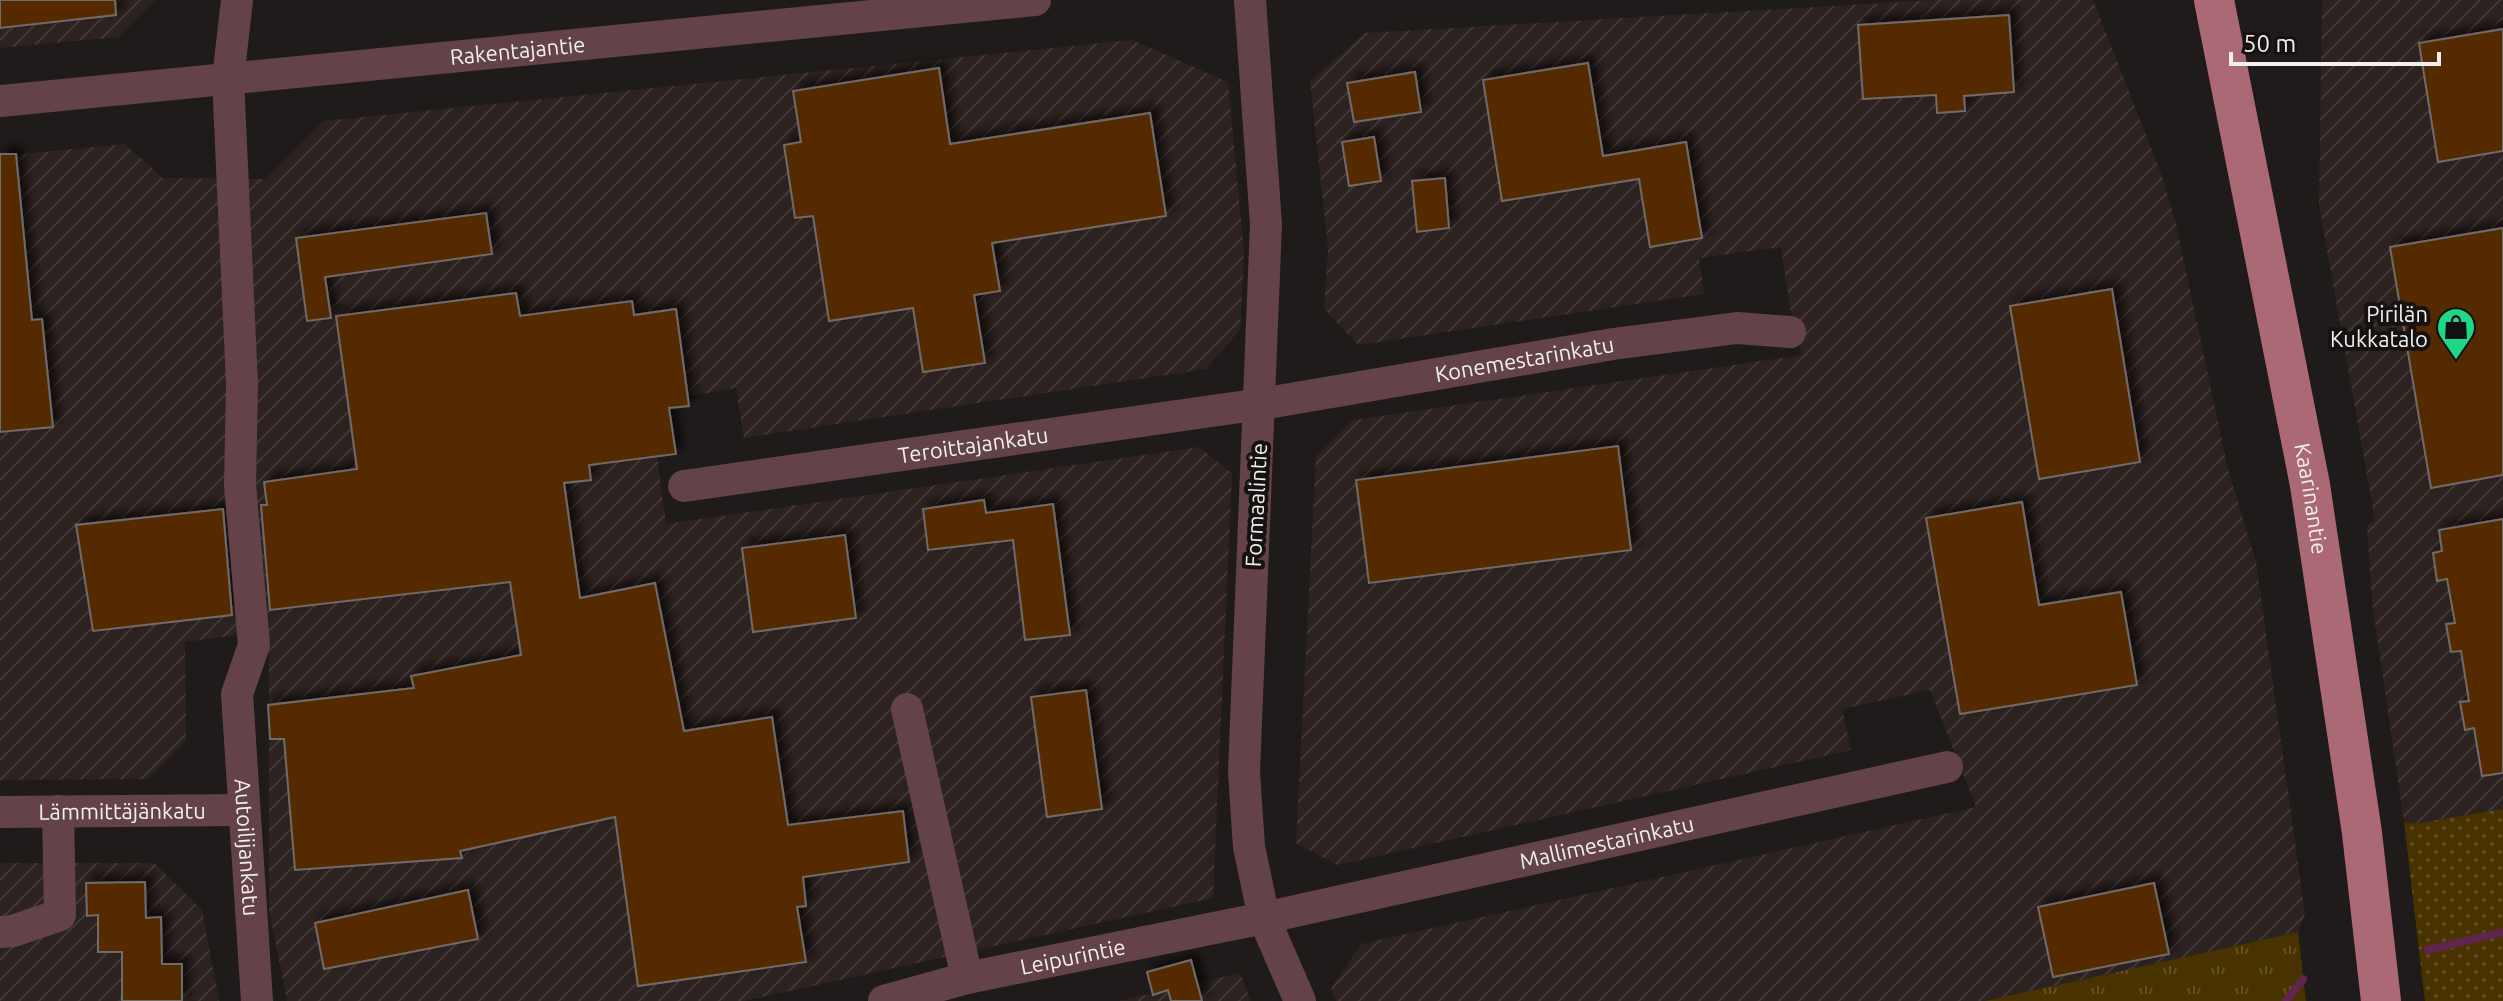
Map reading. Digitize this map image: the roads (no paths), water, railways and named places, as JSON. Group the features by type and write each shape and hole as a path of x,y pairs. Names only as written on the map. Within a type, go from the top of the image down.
{"main road":[{"name":"Kaarinantie","path":"2214,0 2310,485 2360,818 2381,1001"}],"street":[{"path":"228,79 237,0"},
{"name":"Rakentajantie","path":"0,101 1035,0"},
{"name":"Formaalintie","path":"1250,0 1266,224 1244,772 1249,847 1264,918 1300,1001"},
{"name":"Autoilijankatu","path":"228,79 242,384 240,485 254,645 237,694 257,1001"},
{"name":"Konemestarinkatu","path":"1261,404 1613,344 1737,328 1790,332"},
{"name":"Teroittajankatu","path":"684,486 1261,404"},
{"path":"907,709 967,978"},
{"name":"Mallimestarinkatu","path":"1264,918 1947,767"},
{"name":"Lämmittäjänkatu","path":"0,812 243,810"},
{"path":"0,932 13,931 60,915 58,811"},
{"name":"Leipurintie","path":"884,1001 967,978 1264,918"}],"waterway":[{"path":"2428,950 2503,932"},
{"path":"2286,1001 2303,979"}],"place":[{"name":"Pirilän Kukkatalo","path":"2456,361"}]}
